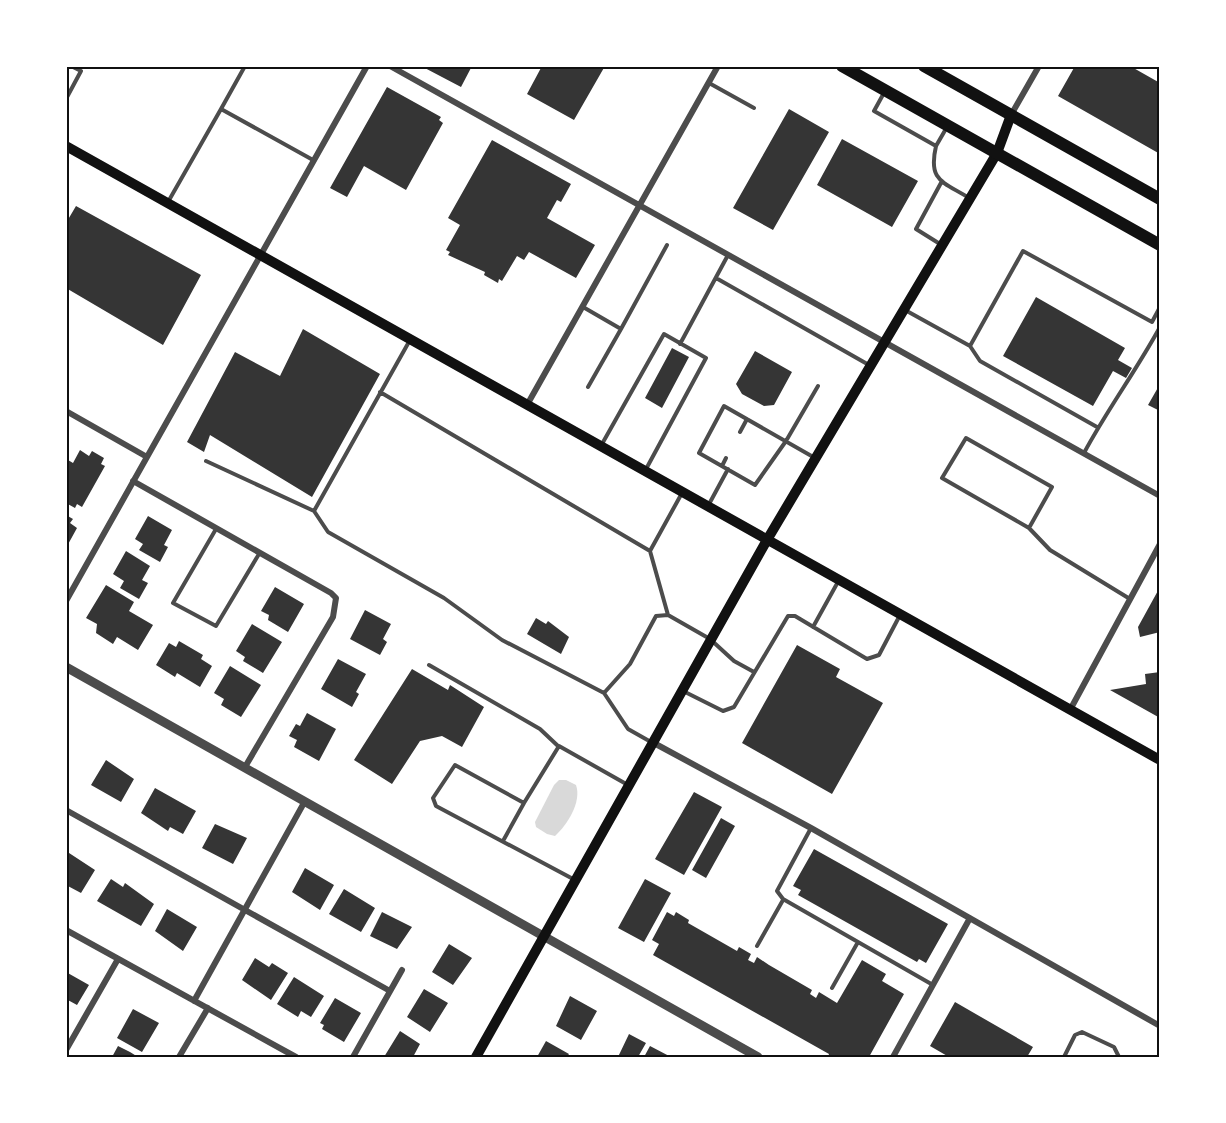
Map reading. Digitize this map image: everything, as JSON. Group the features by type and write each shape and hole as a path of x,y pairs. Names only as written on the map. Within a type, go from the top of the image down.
{"main road":[{"path":"842,66 1160,245"},
{"path":"924,66 1160,199"},
{"path":"476,1057 681,689 997,153 1011,115"},
{"path":"66,146 1160,760"}],"street":[{"path":"66,601 367,66"},
{"path":"390,66 1160,496"},
{"path":"527,405 718,66"},
{"path":"1011,115 1039,66"},
{"path":"66,411 147,457"},
{"path":"133,481 331,593 336,604 333,617 245,767"},
{"path":"1070,710 1160,544"},
{"path":"66,667 758,1057"},
{"path":"651,742 811,828 1160,1026"},
{"path":"194,1001 305,801"},
{"path":"66,810 390,991"},
{"path":"893,1057 970,918"},
{"path":"66,930 296,1057"},
{"path":"67,1047 118,959"},
{"path":"353,1057 402,970"},
{"path":"179,1057 208,1008"}],"lane":[{"path":"66,99 81,71 71,66"},
{"path":"168,203 245,66"},
{"path":"709,82 754,108"},
{"path":"886,91 874,111 936,146"},
{"path":"221,109 313,160"},
{"path":"948,126 936,146 932,164 933,171 942,181 970,198"},
{"path":"942,181 916,229 942,245"},
{"path":"588,387 667,245"},
{"path":"970,346 1023,250 1160,327 1137,370 1097,427 1083,453"},
{"path":"681,344 729,254"},
{"path":"716,278 870,366"},
{"path":"582,307 621,329"},
{"path":"1152,322 1160,307"},
{"path":"904,309 970,346 980,361 1097,427"},
{"path":"600,447 664,334 706,358 645,471"},
{"path":"314,511 410,339"},
{"path":"816,458 786,441 724,406 699,453 755,485 786,441 818,386"},
{"path":"380,392 650,551 668,615"},
{"path":"740,432 747,419"},
{"path":"1029,528 1052,487 966,438 942,478 1029,528 1050,550 1130,599"},
{"path":"722,466 726,458"},
{"path":"206,461 314,511 328,532 444,598 502,639 604,693 628,729 651,742"},
{"path":"708,507 728,469"},
{"path":"650,551 682,493"},
{"path":"216,529 173,603 216,626 259,554"},
{"path":"813,627 839,580"},
{"path":"681,689 723,711 729,711 734,707 788,616 795,616 867,659 874,659 879,655 900,614"},
{"path":"604,693 630,664 656,616 668,615 710,639 734,660 754,672"},
{"path":"429,665 540,729 559,746 628,785"},
{"path":"503,841 559,746"},
{"path":"524,803 455,765 433,798 436,806 575,881"},
{"path":"811,828 777,891 783,899 933,985"},
{"path":"757,946 783,899"},
{"path":"832,988 858,942"},
{"path":"1064,1057 1075,1035 1082,1032 1114,1047 1119,1057"}],"shaded area":[{"path":"559,780 566,780 576,785 577,799 568,820 555,836 536,827 535,822 554,785"}],"building":[{"path":"421,66 472,66 461,87"},
{"path":"542,66 605,66 574,120 527,94"},
{"path":"1075,66 1130,66 1160,83 1160,154 1058,96"},
{"path":"387,87 441,117 439,120 443,123 406,190 364,166 347,197 330,188"},
{"path":"789,109 829,132 773,230 733,208"},
{"path":"842,139 918,181 892,227 817,185"},
{"path":"492,140 571,184 561,202 557,200 547,218 595,245 576,278 529,252 524,260 517,256 502,281 499,279 498,283 484,275 485,272 448,255 450,252 446,250 460,225 448,218"},
{"path":"76,206 201,275 163,345 66,288 66,223"},
{"path":"1036,297 1125,348 1118,360 1132,368 1126,378 1113,371 1093,406 1003,356"},
{"path":"303,329 380,374 312,497 210,435 204,452 187,442 235,352 280,376"},
{"path":"672,348 689,357 662,408 645,398"},
{"path":"755,351 792,372 774,405 764,406 742,394 736,384"},
{"path":"1160,384 1160,411 1148,405"},
{"path":"80,450 89,456 92,451 104,458 101,464 105,466 82,507 77,504 75,508 66,503 66,464 68,460 73,463"},
{"path":"66,515 73,519 70,523 77,528 66,548"},
{"path":"148,516 172,530 164,545 168,547 160,562 139,550 143,544 135,539"},
{"path":"126,551 150,566 142,580 148,583 139,599 120,588 124,581 113,574"},
{"path":"106,585 134,602 129,611 153,625 138,650 117,637 113,644 96,633 97,624 86,618"},
{"path":"275,587 304,604 288,632 268,620 269,615 261,611"},
{"path":"1160,587 1160,632 1140,637 1138,627"},
{"path":"365,610 391,624 383,639 387,642 380,655 350,639"},
{"path":"536,618 546,624 548,621 569,637 561,654 527,634"},
{"path":"252,624 282,642 263,673 243,661 245,657 236,651"},
{"path":"179,641 203,655 201,659 212,666 200,687 177,673 175,677 156,665 169,643 176,647"},
{"path":"797,645 840,669 836,677 883,703 832,794 742,743"},
{"path":"338,659 366,674 356,692 359,694 352,707 321,689"},
{"path":"230,666 261,685 241,717 221,705 224,699 214,693"},
{"path":"412,669 448,690 450,685 484,707 462,747 442,736 420,741 392,784 354,760"},
{"path":"1160,672 1160,718 1110,690 1146,684 1145,674"},
{"path":"307,713 336,729 319,761 294,747 297,740 289,736 296,724 300,726"},
{"path":"106,760 134,779 121,802 91,785"},
{"path":"155,788 196,811 183,834 170,827 168,831 141,813"},
{"path":"694,792 722,807 684,875 655,859"},
{"path":"721,818 735,826 706,878 692,870"},
{"path":"215,824 247,838 233,864 202,848"},
{"path":"814,849 948,924 926,963 919,959 917,962 798,895 801,890 793,886"},
{"path":"66,851 95,870 81,893 66,885"},
{"path":"305,868 334,885 320,910 292,892"},
{"path":"111,879 123,887 125,883 154,904 141,926 97,901"},
{"path":"645,879 671,893 644,942 618,928"},
{"path":"344,889 375,908 361,932 329,914"},
{"path":"167,909 197,927 183,951 155,931"},
{"path":"382,912 412,927 397,949 370,936"},
{"path":"667,912 674,916 676,912 689,920 688,923 737,951 739,947 751,954 748,960 754,963 757,957 812,990 810,994 816,998 819,992 837,1003 862,960 886,974 882,981 904,994 869,1057 828,1057 829,1054 653,955 659,944 652,940"},
{"path":"449,944 472,958 453,985 432,972"},
{"path":"255,958 269,967 272,963 288,973 271,1000 242,980"},
{"path":"66,972 89,985 77,1005 66,999"},
{"path":"294,977 324,996 311,1017 301,1011 298,1017 277,1004"},
{"path":"424,989 448,1003 430,1032 407,1017"},
{"path":"570,996 597,1011 581,1040 556,1026"},
{"path":"335,998 361,1013 344,1042 322,1029 324,1025 320,1023"},
{"path":"955,1002 1033,1047 1027,1057 949,1057 930,1046"},
{"path":"133,1009 159,1023 142,1052 117,1038"},
{"path":"400,1031 420,1044 413,1057 384,1057"},
{"path":"629,1034 646,1043 638,1057 618,1057"},
{"path":"546,1041 569,1054 567,1057 537,1057"},
{"path":"118,1046 130,1052 138,1057 112,1057"},
{"path":"650,1046 671,1057 644,1057"}]}
